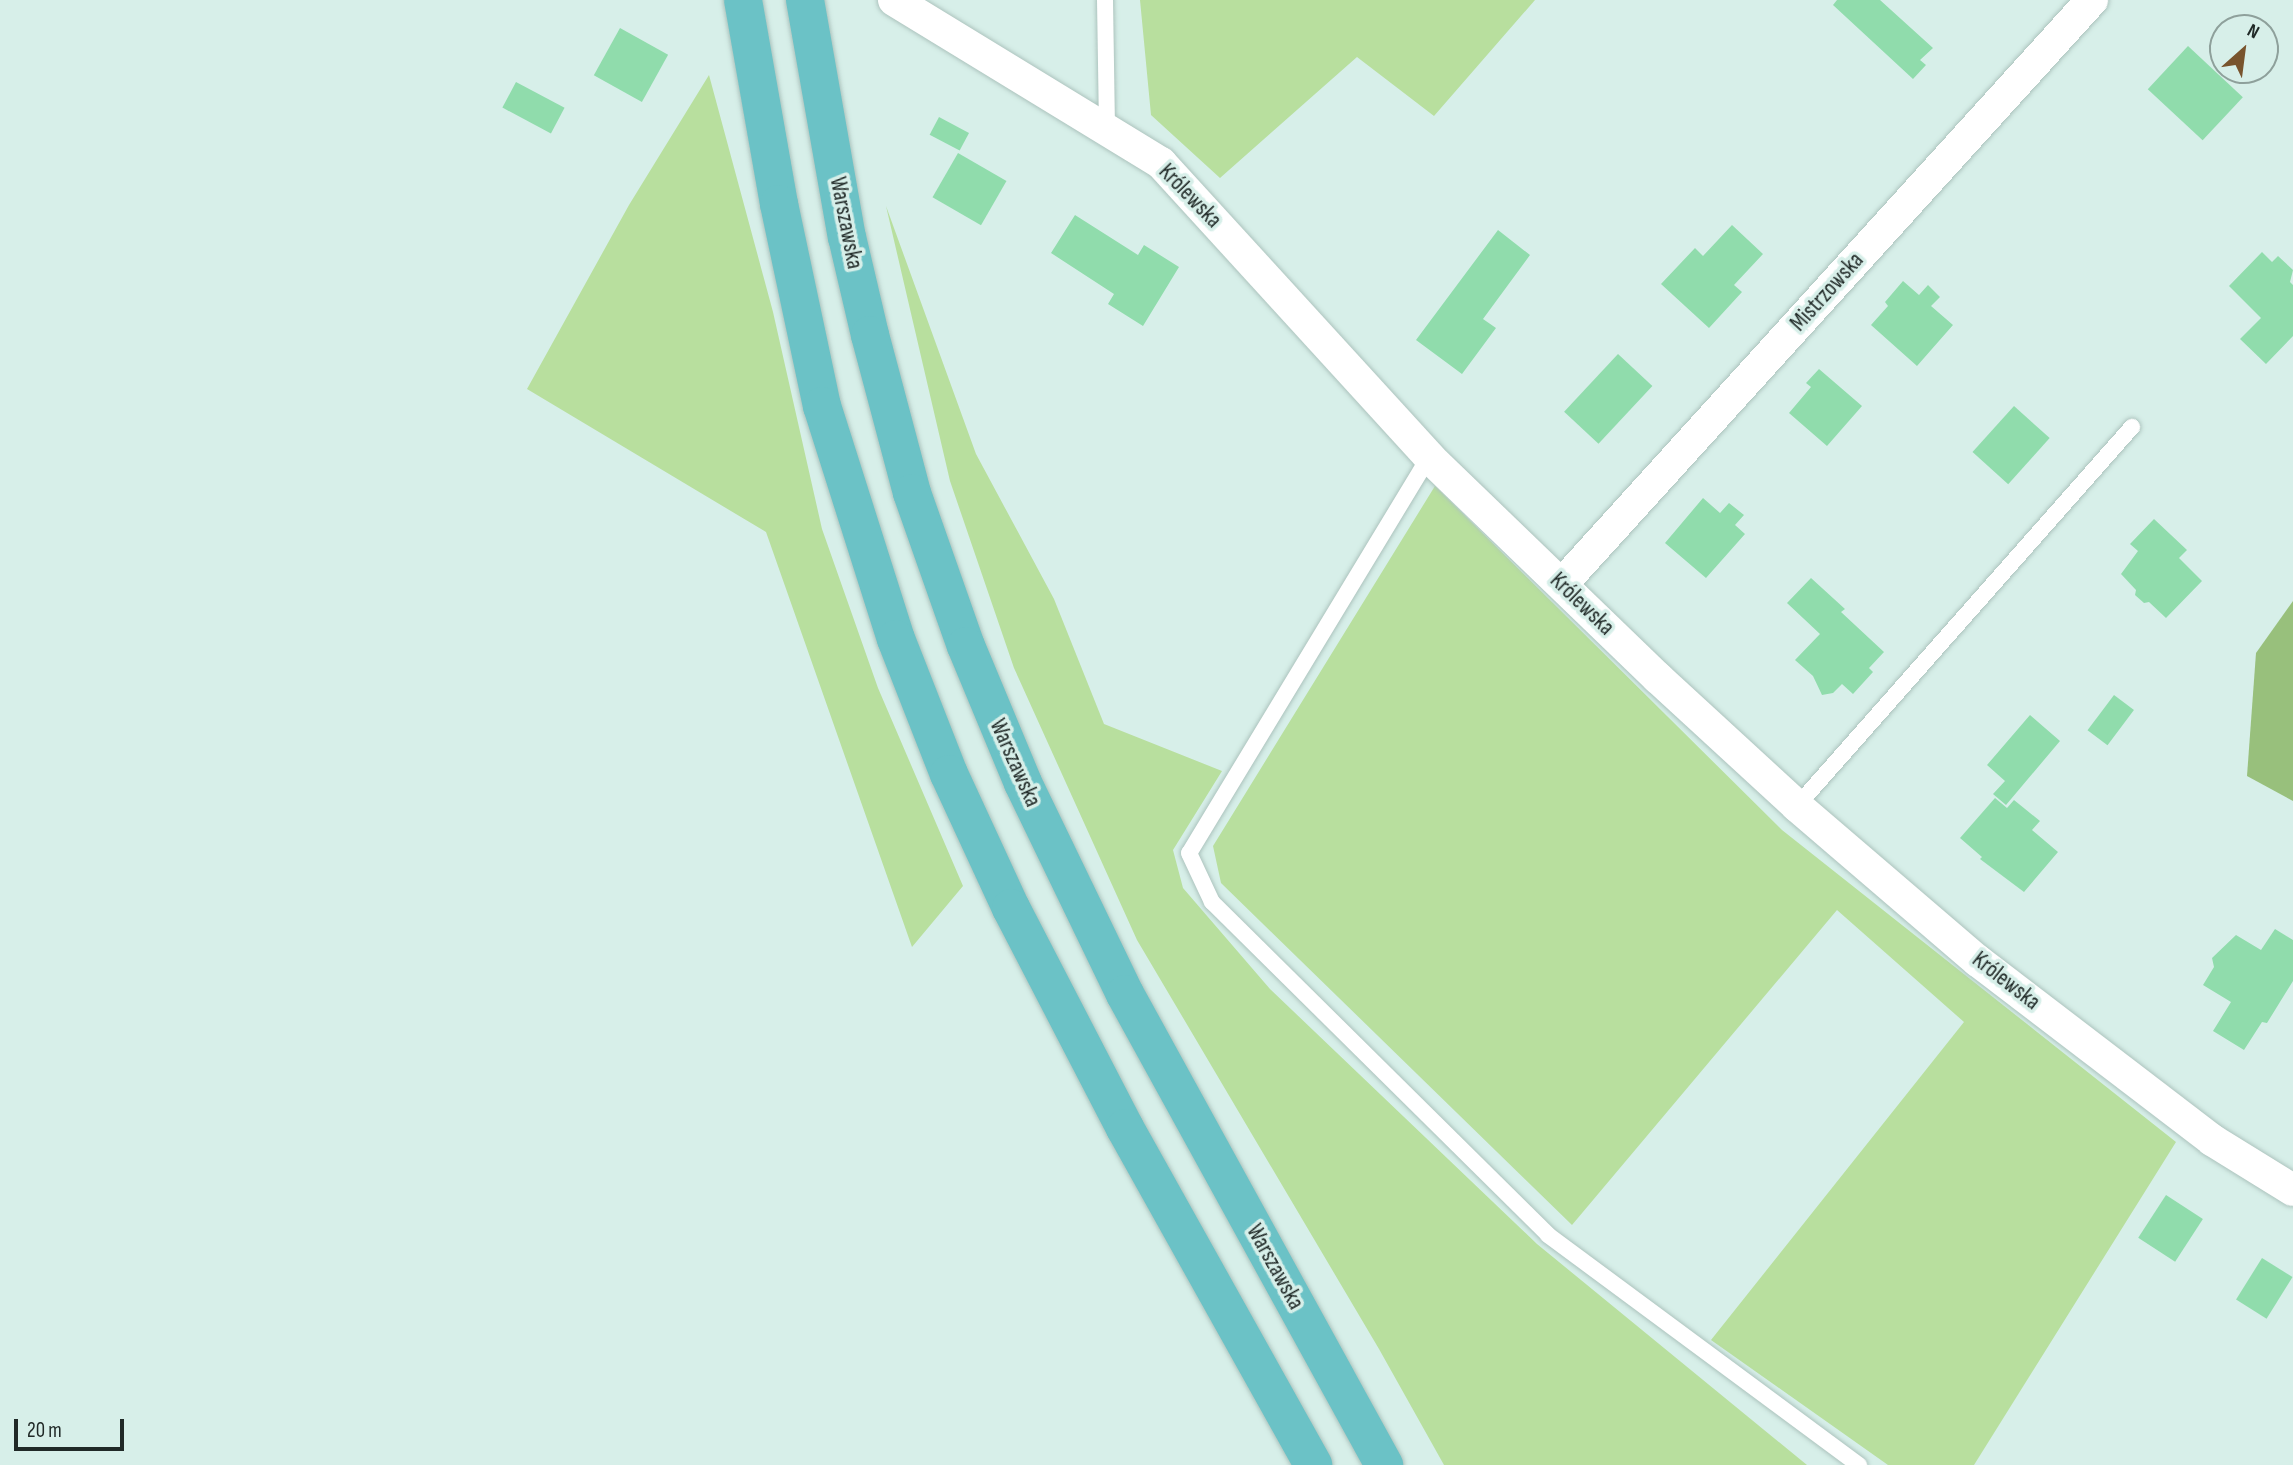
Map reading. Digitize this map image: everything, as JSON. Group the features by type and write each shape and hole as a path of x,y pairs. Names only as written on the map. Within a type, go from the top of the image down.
{"main road":[{"path":"743,0 779,204 822,406 896,639 949,774 1011,908 1125,1128 1312,1465"},
{"name":"Warszawska","path":"804,0 847,237 870,335 912,493 966,646 1023,783 1125,994 1384,1465"}],"street":[{"name":"Królewska","path":"894,0 1161,163 1429,457 1797,806 1979,961 2212,1140 2293,1190"},
{"name":"Mistrzowska","path":"1562,584 2092,0"}],"lane":[{"path":"1105,0 1107,130"},
{"path":"1797,806 2132,427"},
{"path":"1429,457 1189,853 1212,902 1548,1234 1859,1465"}],"green space":[{"path":"1140,0 1535,0 1434,116 1357,57 1220,178 1151,115"},
{"path":"709,75 773,312 822,529 878,688 963,886 912,947 766,532 527,389 629,205"},
{"path":"886,206 976,454 1054,599 1104,724 1222,771 1173,850 1183,888 1270,989 1537,1244 1807,1465 1444,1465 1379,1349 1137,940 1014,668 950,481"},
{"path":"1435,486 1782,830 2176,1142 1974,1465 1888,1465 1711,1340 1964,1022 1837,910 1572,1225 1221,883 1213,846"},
{"path":"2293,601 2293,801 2247,776 2256,653"}],"building":[{"path":"1837,0 1880,0 1933,48 1920,60 1926,65 1913,79 1833,5"},
{"path":"620,28 668,55 642,102 594,75"},
{"path":"2188,46 2209,66 2209,84 2229,84 2243,97 2203,140 2148,89"},
{"path":"516,82 565,108 551,133 502,108"},
{"path":"939,117 969,133 960,151 930,135"},
{"path":"958,153 1006,181 981,225 932,197"},
{"path":"1075,215 1138,255 1144,245 1179,267 1143,326 1108,304 1114,294 1051,253"},
{"path":"1732,225 1763,254 1734,285 1742,292 1709,328 1661,284 1695,248 1703,256"},
{"path":"1498,230 1530,255 1483,319 1496,328 1462,374 1416,340"},
{"path":"2262,252 2272,262 2278,256 2293,270 2290,282 2293,285 2293,336 2266,364 2240,339 2261,318 2229,286"},
{"path":"1903,281 1919,295 1928,285 1940,297 1931,306 1953,325 1917,366 1871,325 1888,306 1885,302"},
{"path":"1618,354 1652,386 1598,444 1564,412"},
{"path":"1819,369 1862,406 1827,446 1789,413 1811,387 1806,383"},
{"path":"2014,406 2050,438 2008,484 1973,452"},
{"path":"1703,498 1720,513 1729,503 1744,515 1735,525 1745,534 1706,578 1665,543"},
{"path":"2154,519 2187,550 2179,558 2202,581 2166,618 2149,602 2144,603 2135,595 2136,590 2121,574 2138,551 2130,544"},
{"path":"1811,578 1845,609 1841,612 1884,652 1869,668 1873,672 1853,694 1842,684 1833,693 1822,695 1813,676 1795,660 1820,634 1787,603"},
{"path":"2114,695 2134,710 2107,745 2088,730"},
{"path":"2030,715 2060,741 2006,805 1993,794 2005,781 1987,765"},
{"path":"1995,798 2007,808 2014,800 2040,821 2032,830 2058,852 2024,892 1980,859 1982,857 1960,838"},
{"path":"2275,929 2293,940 2293,981 2267,1023 2262,1022 2244,1050 2213,1031 2231,1002 2203,985 2214,967 2212,958 2236,935 2261,950"},
{"path":"2166,1195 2203,1219 2175,1262 2138,1238"},
{"path":"2262,1258 2293,1277 2267,1319 2236,1300"}]}
